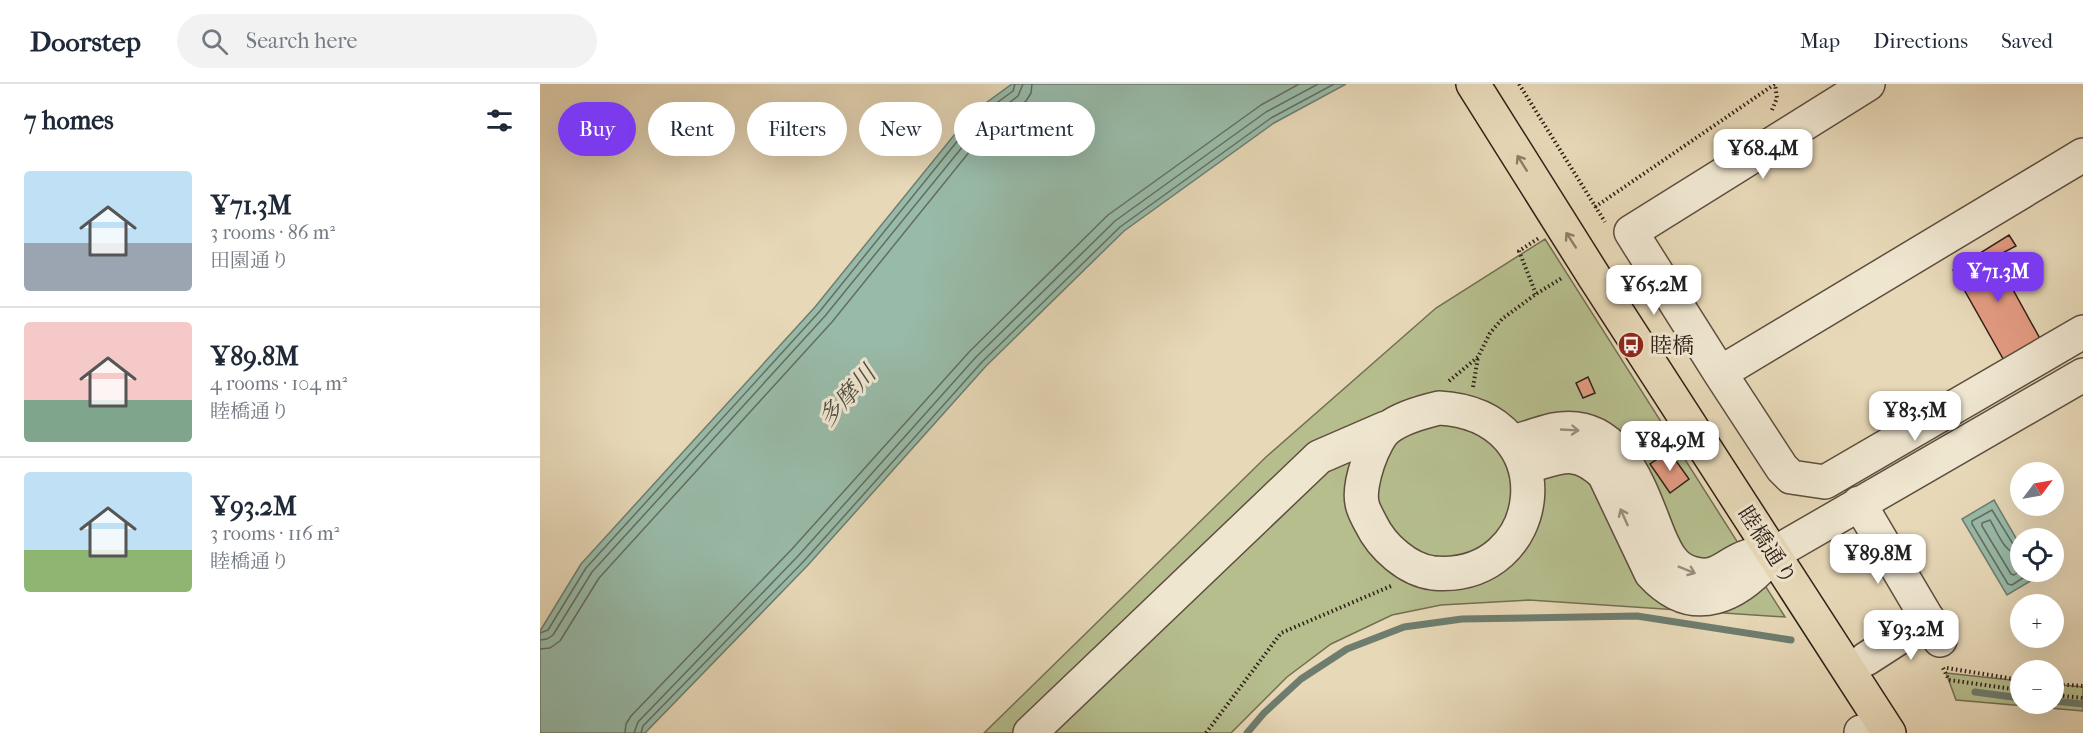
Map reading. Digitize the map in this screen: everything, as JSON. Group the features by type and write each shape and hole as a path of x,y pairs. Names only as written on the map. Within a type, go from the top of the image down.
{"main road":[{"name":"睦橋通り","path":"1473,84 1567,213 1782,549 1889,733"},
{"name":"睦橋通り","path":"1499,84 1567,213"},
{"name":"睦橋通り","path":"1782,549 1866,659 1914,733"}],"street":[{"path":"1868,84 1631,232 1782,468 1791,477 1825,482 2083,333"},
{"path":"1720,373 2083,154"},
{"path":"1519,454 1555,430 1577,430 1595,435 1610,444 1624,460 1635,478 1671,560 1689,573 1712,575 1746,557 1782,549 2083,375"},
{"path":"1030,733 1295,479 1319,457 1424,412 1439,408 1453,409 1482,417 1496,425 1519,454 1528,486 1524,514 1512,540 1501,553 1489,562 1464,572 1451,574 1424,572 1400,558 1387,547 1374,530 1362,503 1339,476 1328,472 1306,474 1295,479"},
{"path":"1362,503 1364,472 1370,455 1386,428"},
{"path":"1859,503 1936,648 1866,659"}],"path":[{"path":"1519,84 1567,213"},
{"path":"1536,294 1519,250 1567,213 1774,84"},
{"path":"1447,382 1478,357 1490,333 1502,319 1562,278"},
{"path":"1206,733 1281,633 1393,585"},
{"path":"1936,648 2010,676"},
{"path":"1936,648 1949,680 2010,689"},
{"path":"2064,685 2083,686"},
{"path":"2064,696 2083,698"}],"shaded area":[{"path":"1545,239 1785,617 1529,600 1441,605 1392,615 1331,644 1287,677 1231,733 984,733 1266,457 1436,308"},
{"path":"1946,673 2010,680 2010,705 1956,700"},
{"path":"2064,685 2083,687 2083,711 2064,709"}],"water":[{"name":"多摩川","path":"1012,84 1346,84 1274,123 1124,231 986,366 808,565 645,733 540,733 540,631 581,564 815,307 937,156 942,156 942,150 954,135 954,156 1095,156 1095,102 987,102"},
{"path":"1994,500 2010,528 2010,582 2029,582 2007,595 1962,519"}],"building":[{"path":"2009,235 2016,246 1995,257 2043,344 2006,364 1953,270"},
{"path":"1588,377 1595,393 1583,398 1576,383"},
{"path":"1669,451 1689,479 1670,493 1650,464"}],"waterway":[{"path":"1247,733 1264,713 1301,679 1347,649 1404,627 1462,619 1637,616 1791,640"},
{"path":"1975,692 2010,697"},
{"path":"2064,702 2083,704"}],"place":[{"name":"睦橋","path":"1631,345"}]}
